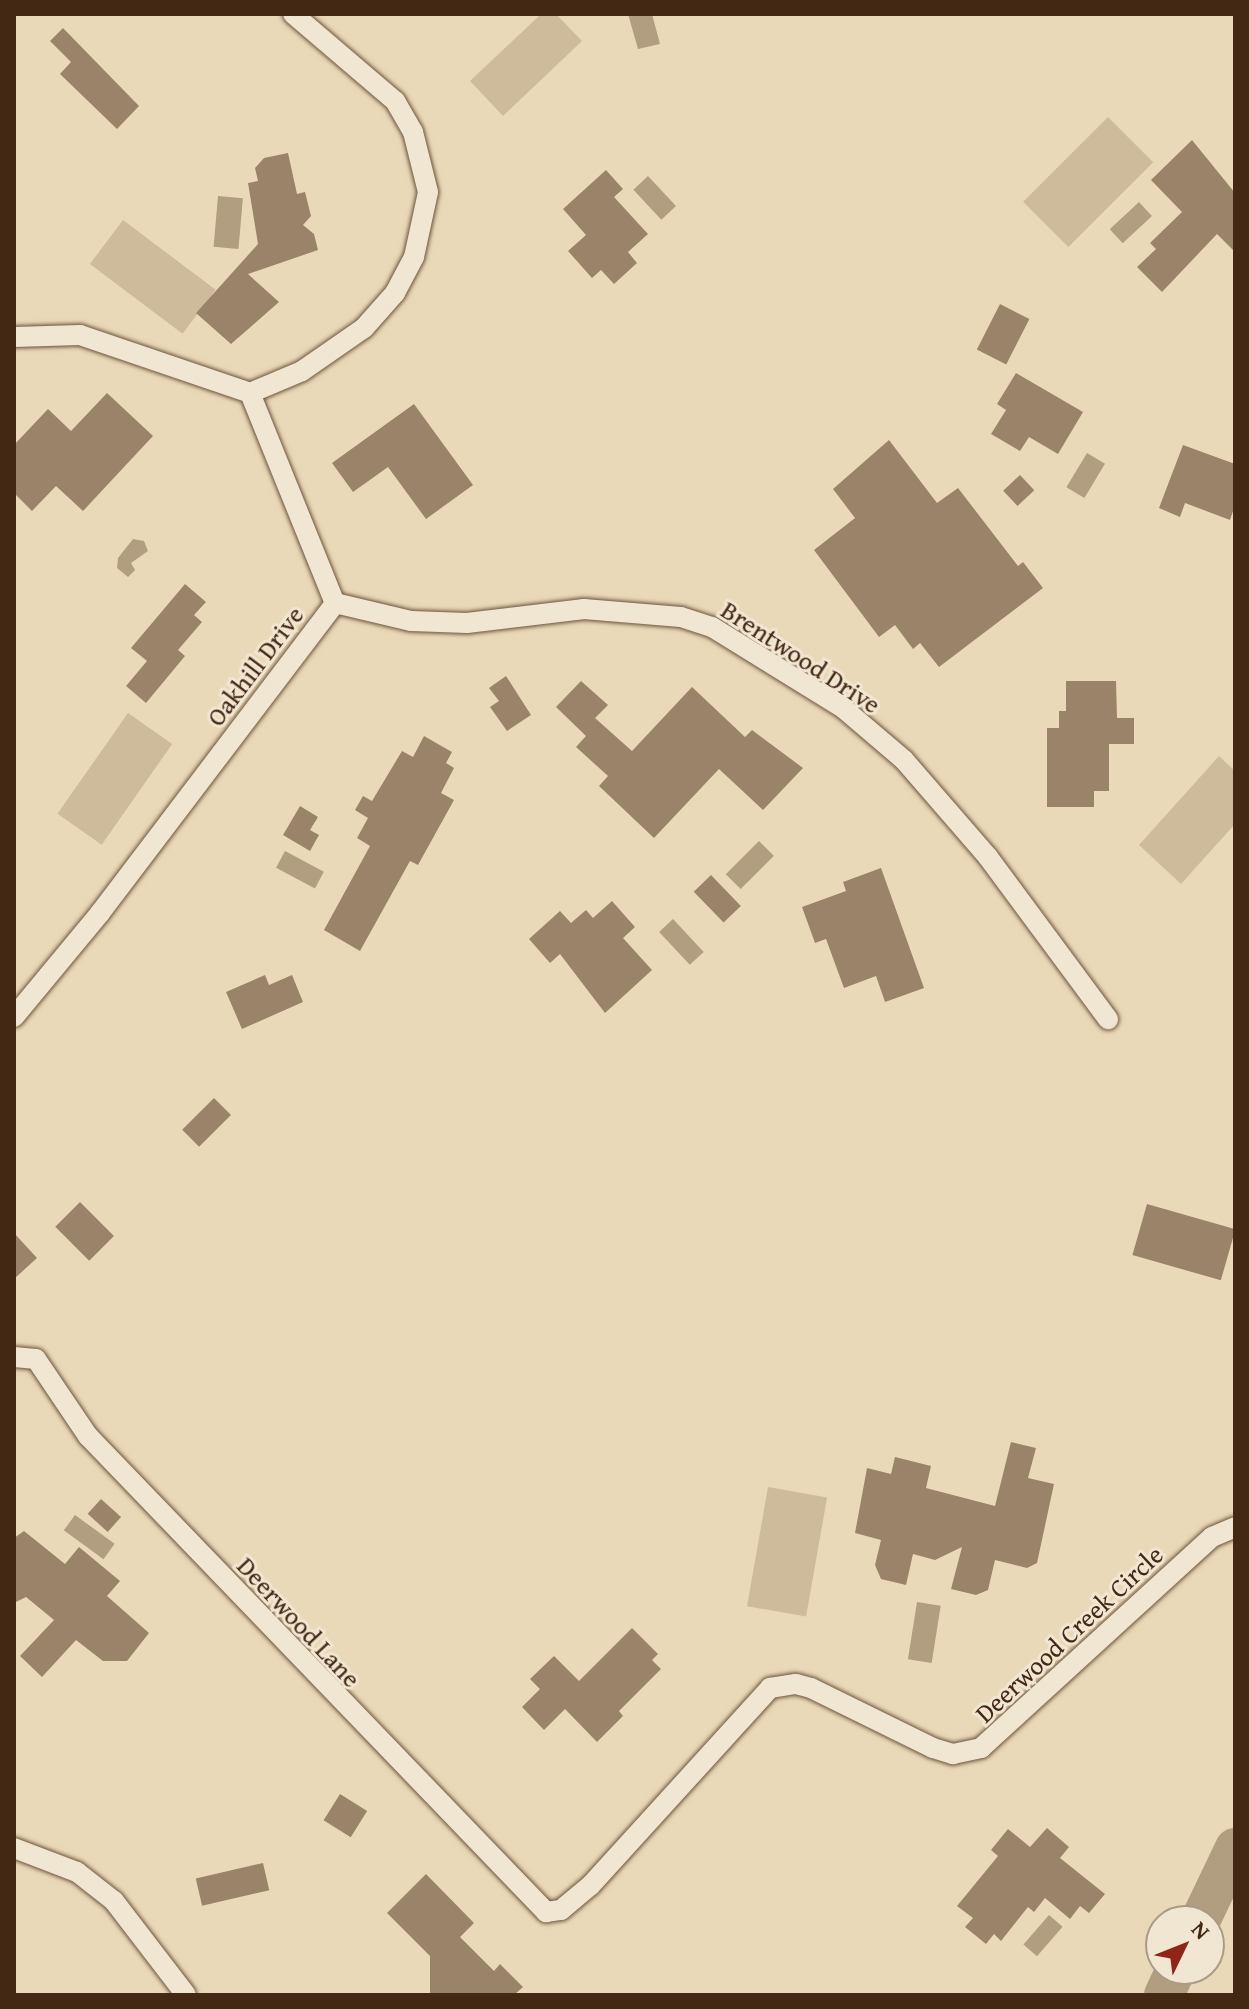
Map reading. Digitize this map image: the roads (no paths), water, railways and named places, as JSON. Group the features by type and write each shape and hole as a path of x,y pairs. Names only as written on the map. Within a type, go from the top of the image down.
{"street":[{"path":"14,337 80,335 250,393 302,371 374,317 395,293 414,257 428,192 413,132 395,101 293,14"},
{"name":"Oakhill Drive","path":"14,1017 100,913 335,603 250,393"},
{"name":"Brentwood Drive","path":"335,603 411,621 467,623 584,609 681,617 712,627 843,708 904,760 988,857 1108,1019"},
{"name":"Deerwood Lane","path":"14,1357 36,1359 88,1436 496,1866 546,1912 561,1910"},
{"name":"Deerwood Creek Circle","path":"561,1910 590,1886 770,1688 796,1684 811,1688 933,1748 953,1754 981,1748 1212,1537 1235,1527"},
{"path":"14,1848 77,1872 114,1901 186,1995"}],"waterway":[{"path":"1208,1905 1235,1848"},
{"path":"1164,1995 1169,1985"}]}
